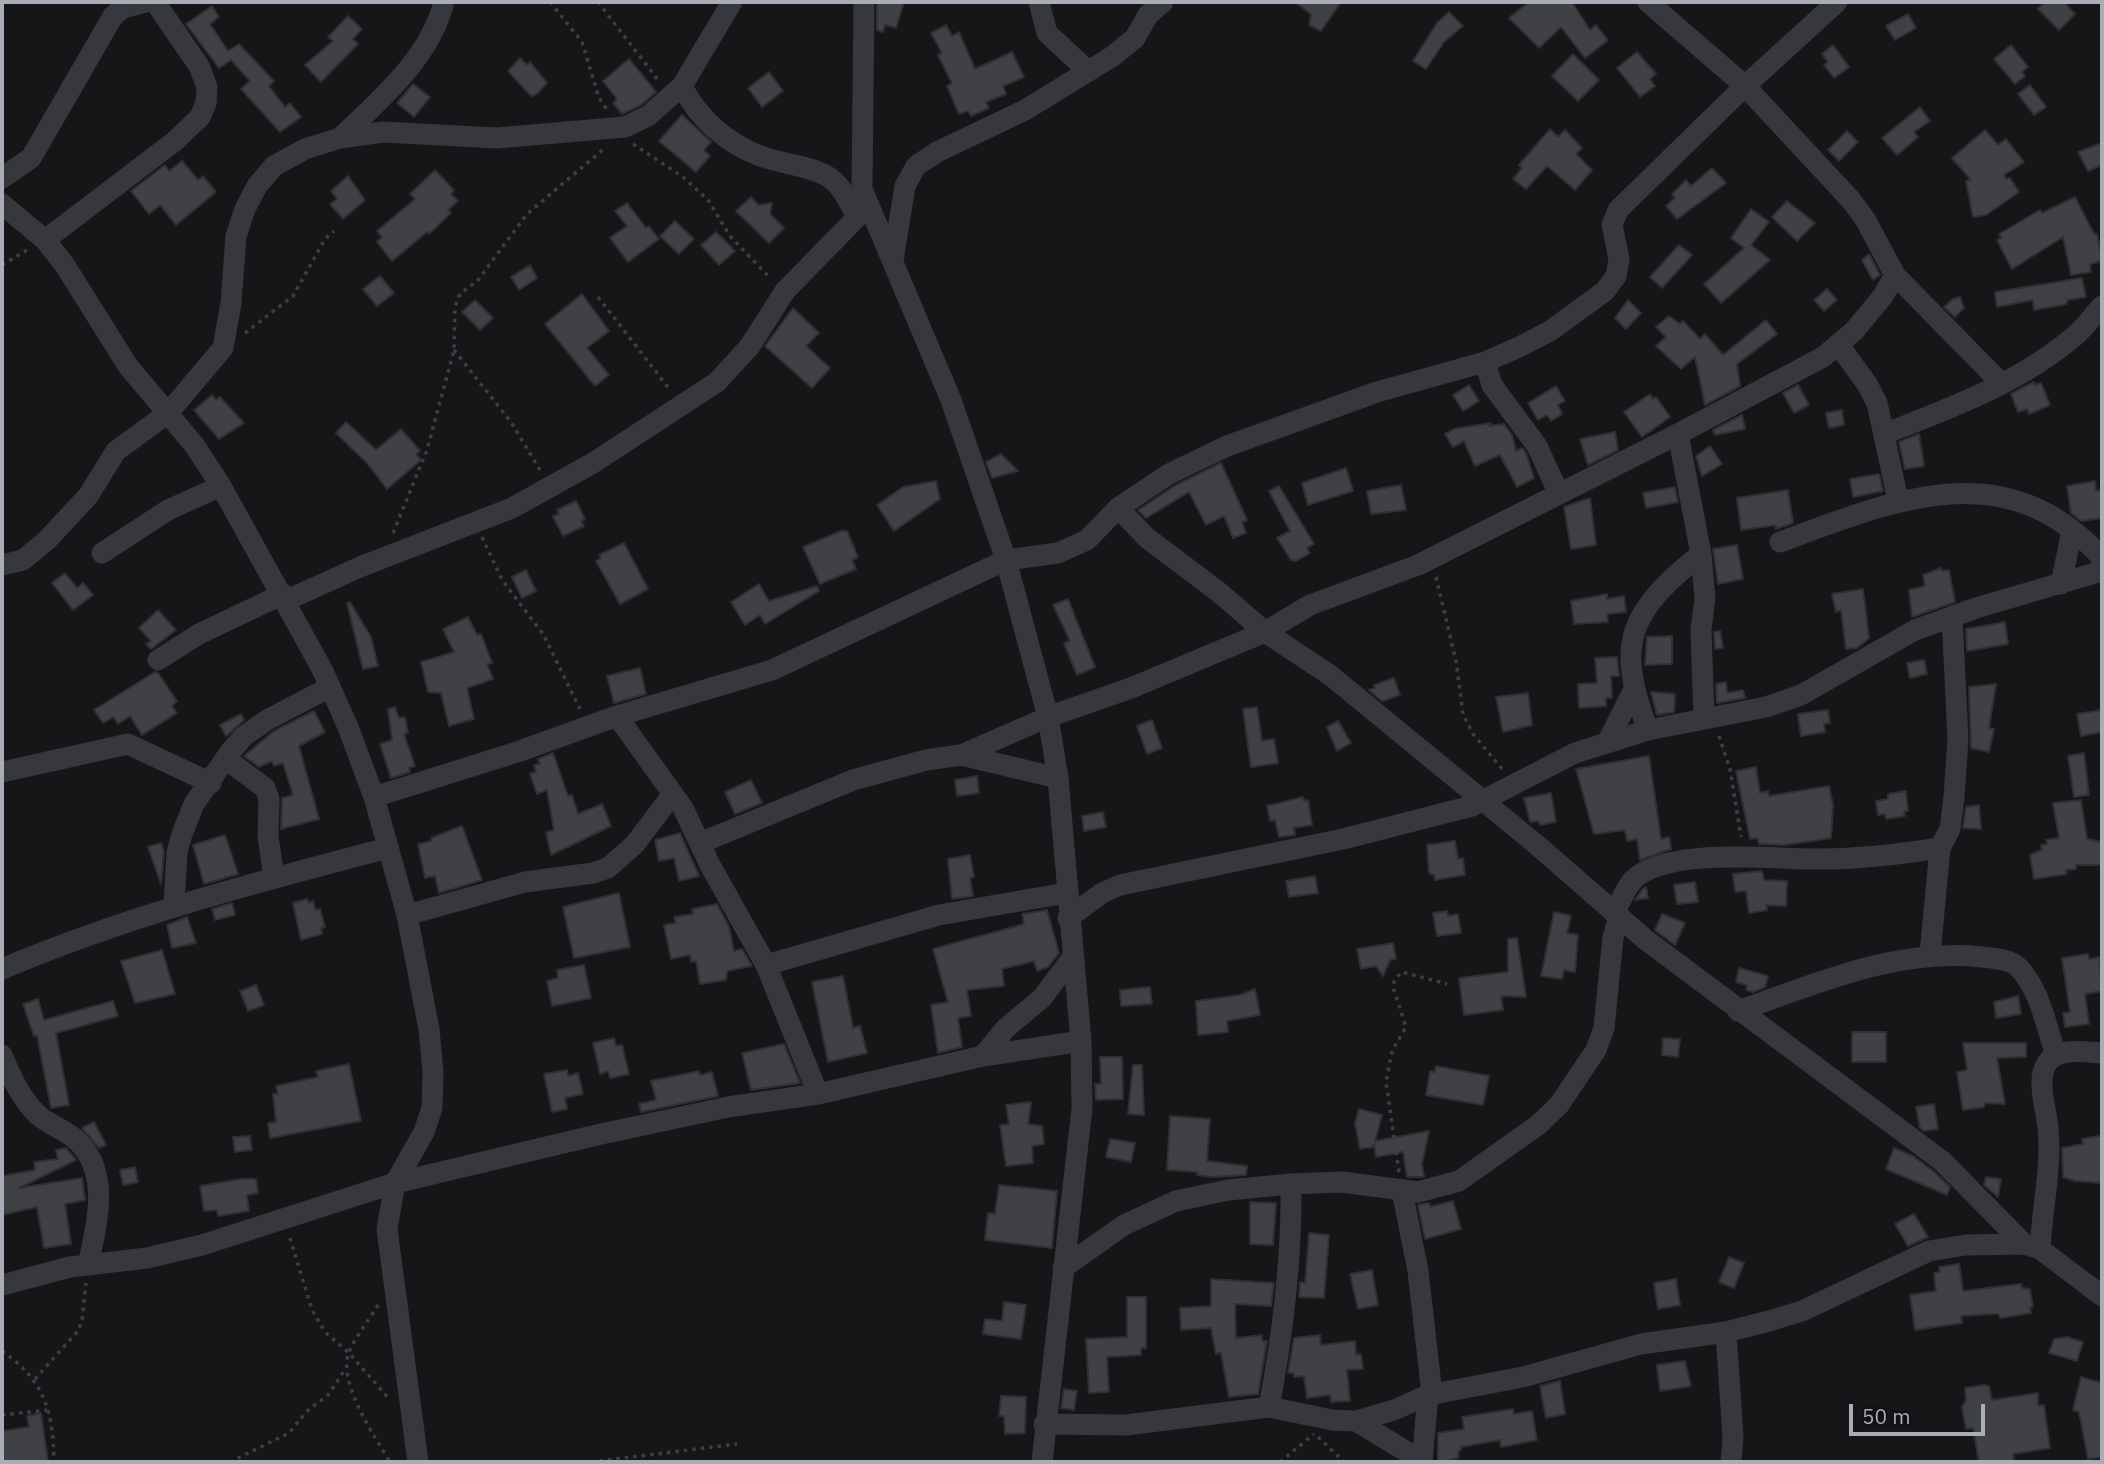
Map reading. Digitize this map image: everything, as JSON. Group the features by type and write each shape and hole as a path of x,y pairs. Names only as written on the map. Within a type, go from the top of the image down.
{"street":[{"path":"2,178 31,158 113,16 123,8 145,2"},
{"path":"45,240 175,141 200,117 206,103 207,87 200,66 155,2"},
{"path":"340,138 411,66 444,2"},
{"path":"5,567 30,555 47,540 88,496 116,452 168,413 223,348 232,303 236,236 245,209 257,186 274,166 305,149 340,138 383,132 497,138 618,131 648,116 676,91 732,2"},
{"path":"158,660 199,634 285,597 476,523 550,487 717,382 734,365 785,291 863,210 860,173 864,2"},
{"path":"1038,2 1047,33 1087,71"},
{"path":"893,262 905,186 916,166 937,152 1026,110 1113,56 1135,38 1148,15 1163,2"},
{"path":"1648,2 1745,86 1850,199 1866,219 1895,275 2001,383"},
{"path":"374,797 617,716 772,670 1006,560 1058,553 1087,540 1118,508 1169,474 1227,446 1377,392 1485,362 1550,331 1605,291 1616,276 1619,259 1612,225 1618,210 1745,86 1837,2"},
{"path":"676,91 732,142 759,156 829,177 863,210 893,262 951,400 1006,560 1048,717 1058,778 1068,918 1081,1041 1082,1108 1044,1424 1042,1462"},
{"path":"2,204 45,240 64,264 128,366 195,446 221,486 285,597 330,687 374,797 407,915 429,1029 433,1072 432,1108 424,1132 395,1183 387,1229 418,1462"},
{"path":"700,843 853,780 926,760 961,755 1048,717 1132,688 1265,632 1310,605 1388,578 1432,559 1823,357 1883,296 1895,275"},
{"path":"1884,434 1965,402 2045,359 2078,332 2102,306"},
{"path":"1838,344 1867,384 1877,403 1898,500"},
{"path":"1485,362 1492,385 1537,446 1559,494"},
{"path":"1678,434 1701,554 1705,598 1701,629 1707,716"},
{"path":"102,554 168,510 221,486"},
{"path":"1780,542 1898,500 1945,494 2002,497 2038,510 2072,531 2102,558"},
{"path":"1118,508 1147,538 1220,593 1265,632 1330,674 1646,940 1942,1161 2032,1247 2102,1296"},
{"path":"2061,584 2072,531"},
{"path":"1648,730 1633,691 1630,663 1632,635 1640,615 1658,592 1701,554"},
{"path":"1068,918 1102,893 1145,880 1343,839 1485,802 1575,752 1648,730 1707,716 1766,707 1801,695 1915,630 1952,616 2102,571"},
{"path":"1930,954 1940,848 1950,829 1958,739 1952,616"},
{"path":"174,904 177,852 182,834 194,804 226,759 244,736 267,720 330,687"},
{"path":"1608,741 1633,691"},
{"path":"617,716 683,808 766,965 818,1094"},
{"path":"2,772 128,744 211,783"},
{"path":"961,755 1058,778"},
{"path":"226,759 265,788 269,799 268,837 275,877"},
{"path":"407,915 525,882 608,868 635,844 672,795"},
{"path":"2,969 79,936 174,904 388,848"},
{"path":"1063,1268 1124,1225 1176,1201 1228,1190 1291,1184 1342,1182 1381,1185 1402,1191 1438,1189 1459,1181 1538,1125 1559,1105 1596,1050 1604,1028 1616,915 1633,880 1655,868 1675,862 1744,857 1822,859 1940,848"},
{"path":"766,965 939,915 1065,883 1102,893"},
{"path":"1611,950 1646,940"},
{"path":"1738,1011 1838,976 1930,954 2000,959 2017,965 2038,999 2056,1055"},
{"path":"983,1056 1006,1028 1042,998 1072,958"},
{"path":"2,1285 88,1265 147,1258 202,1245 395,1183 683,1115 818,1094 983,1056 1081,1041"},
{"path":"2032,1247 2048,1172 2048,1130 2042,1088 2045,1065 2056,1055 2078,1051 2102,1053"},
{"path":"2,1055 18,1092 38,1116 75,1138 92,1160 99,1182 98,1219 88,1265"},
{"path":"1269,1407 1284,1312 1292,1236 1291,1184"},
{"path":"1356,1421 1422,1461 1430,1394 1418,1271 1402,1191"},
{"path":"1044,1424 1126,1425 1269,1407 1332,1420 1356,1421 1394,1410 1430,1394 1523,1377 1641,1344 1726,1332 1802,1311 1930,1251 1966,1245 2032,1247"},
{"path":"1726,1332 1731,1462"}],"path":[{"path":"550,2 582,42 599,98 618,131 683,177 708,200 730,236 785,291"},
{"path":"598,2 676,91"},
{"path":"382,559 427,450 454,350 455,307 460,294 478,280 527,214 618,131"},
{"path":"223,348 293,296 325,239 334,231"},
{"path":"2,265 45,240"},
{"path":"598,297 641,349 681,406"},
{"path":"454,350 511,422 550,487"},
{"path":"476,523 502,580 543,635 589,727"},
{"path":"1432,559 1456,661 1466,724 1516,785"},
{"path":"1707,716 1730,769 1744,857"},
{"path":"1402,1191 1386,1082 1392,1051 1406,1027 1394,990 1394,980 1402,972 1447,984"},
{"path":"285,1219 312,1310 325,1332 349,1353 367,1377 413,1423"},
{"path":"35,1379 77,1332 82,1321 88,1265"},
{"path":"230,1462 289,1433 306,1412 328,1395 346,1368 349,1353 394,1278"},
{"path":"2,1351 35,1379 47,1410 54,1440 54,1462"},
{"path":"346,1368 351,1388 390,1462"},
{"path":"2,1415 47,1410"},
{"path":"1280,1462 1332,1420"},
{"path":"1315,1434 1344,1462"},
{"path":"591,1462 737,1444"}],"building":[{"path":"877,2 904,2 896,28 885,25 883,32 877,30"},
{"path":"1295,2 1341,2 1321,31 1309,25 1311,14"},
{"path":"1529,2 1572,2 1590,30 1596,25 1608,40 1585,58 1561,27 1539,48 1509,18"},
{"path":"2045,2 2064,2 2075,14 2059,30 2038,9"},
{"path":"212,6 219,17 210,24 228,51 239,44 274,81 269,86 285,107 290,103 301,117 280,132 241,89 250,81 231,60 219,68 186,24"},
{"path":"1449,12 1463,26 1444,42 1426,69 1413,61 1437,23"},
{"path":"1908,14 1916,28 1895,40 1886,26"},
{"path":"348,16 362,29 353,39 358,44 321,82 305,65 333,41 328,37"},
{"path":"946,25 952,36 959,32 975,69 1012,52 1024,77 1003,86 1006,94 986,102 989,108 971,116 968,111 959,114 947,86 952,83 938,55 942,53 931,33"},
{"path":"1833,45 1849,67 1834,78 1824,65 1828,62 1822,54"},
{"path":"2011,45 2028,67 2022,72 2025,76 2015,84 1994,59"},
{"path":"1637,52 1656,74 1650,79 1655,86 1640,97 1617,68"},
{"path":"1573,54 1599,80 1578,101 1552,76"},
{"path":"520,58 527,65 530,62 547,83 537,94 531,96 508,71"},
{"path":"629,59 656,92 641,105 622,114 613,103 617,99 603,81"},
{"path":"769,72 783,91 762,107 748,88"},
{"path":"413,84 430,97 414,117 397,103"},
{"path":"2030,85 2046,107 2034,115 2018,94"},
{"path":"1920,107 1930,121 1914,132 1918,137 1897,155 1882,138"},
{"path":"682,115 711,142 704,150 710,156 696,172 659,141"},
{"path":"1550,129 1558,137 1565,130 1582,148 1576,154 1592,170 1575,190 1547,166 1526,189 1513,179 1522,168 1519,165"},
{"path":"1985,130 1998,145 2006,139 2024,162 2004,175 2006,179 2010,178 2019,192 1986,215 1973,217 1966,181 1971,180 1952,158"},
{"path":"1847,131 1858,142 1839,161 1828,150"},
{"path":"2102,143 2102,165 2088,171 2078,152"},
{"path":"182,161 198,180 203,176 216,192 176,225 160,205 149,214 131,191 165,165 169,171"},
{"path":"1712,168 1726,183 1677,219 1666,206 1675,198 1672,194 1686,180 1691,186"},
{"path":"435,170 454,190 451,194 458,201 448,210 451,213 429,234 427,232 392,261 377,242 382,237 377,231 415,199 410,194"},
{"path":"348,176 365,200 343,219 330,204 337,199 331,191"},
{"path":"751,197 758,205 772,203 770,214 784,228 769,243 736,211"},
{"path":"2075,197 2094,234 2097,234 2102,261 2090,264 2091,272 2071,275 2063,237 2012,269 1997,240 2001,238 1999,234 2040,210 2042,213"},
{"path":"1787,201 1815,223 1797,241 1772,217"},
{"path":"627,203 646,228 649,226 659,239 628,262 610,238 627,226 615,211"},
{"path":"1751,209 1769,222 1751,245 1770,260 1721,303 1704,284 1744,248 1731,238"},
{"path":"675,221 694,239 679,254 660,236"},
{"path":"716,232 735,251 719,265 701,245"},
{"path":"1679,245 1692,255 1662,288 1650,277"},
{"path":"1869,254 1880,275 1873,280 1862,260"},
{"path":"530,265 537,278 519,290 511,277"},
{"path":"380,276 394,293 377,306 363,289"},
{"path":"2082,278 2086,297 2067,300 2067,304 2034,310 2033,300 1997,307 1995,292"},
{"path":"1827,289 1837,300 1824,311 1814,300"},
{"path":"582,294 609,331 587,348 609,375 595,386 545,324"},
{"path":"1960,297 1964,308 1955,317 1944,307"},
{"path":"475,300 493,318 480,330 462,312"},
{"path":"1628,300 1641,313 1626,329 1615,318"},
{"path":"793,308 819,333 806,346 830,368 812,388 765,346"},
{"path":"1669,316 1680,324 1683,321 1700,339 1705,334 1723,355 1766,320 1777,334 1737,364 1740,386 1705,405 1695,357 1681,369 1656,346 1666,337 1656,327"},
{"path":"2034,382 2035,385 2041,383 2050,405 2029,414 2027,409 2018,412 2011,394"},
{"path":"1469,385 1479,401 1463,411 1453,395"},
{"path":"1798,385 1809,405 1794,413 1783,393"},
{"path":"1556,386 1565,401 1558,405 1562,414 1551,421 1547,415 1538,420 1528,403"},
{"path":"1650,394 1653,399 1656,397 1670,417 1642,437 1624,412"},
{"path":"212,395 216,400 220,397 244,423 219,439 194,410"},
{"path":"1842,410 1844,425 1829,428 1826,413"},
{"path":"1742,415 1745,429 1715,435 1713,430"},
{"path":"346,422 376,450 401,429 420,451 416,454 421,460 387,489 367,463 336,433"},
{"path":"1491,423 1489,426 1504,424 1512,435 1516,451 1522,448 1526,453 1534,478 1517,487 1500,455 1475,466 1464,441 1453,447 1445,434 1454,429"},
{"path":"1615,432 1618,450 1588,465 1580,439"},
{"path":"1919,434 1924,466 1905,469 1899,442"},
{"path":"1710,446 1722,464 1702,476 1696,456"},
{"path":"1001,454 1018,471 992,478 986,462"},
{"path":"1221,463 1247,520 1242,522 1246,533 1233,538 1224,516 1206,525 1189,492 1146,518 1138,510 1176,485"},
{"path":"1346,468 1353,491 1308,505 1302,483"},
{"path":"1879,474 1883,491 1853,497 1850,479"},
{"path":"936,481 940,499 894,531 877,505 903,487"},
{"path":"2095,481 2096,491 2102,490 2102,518 2081,521 2071,513 2067,486"},
{"path":"1401,485 1406,510 1371,514 1367,491"},
{"path":"1279,486 1314,544 1307,548 1310,553 1296,561 1291,560 1277,538 1290,531 1269,491"},
{"path":"1675,487 1678,502 1646,508 1643,493"},
{"path":"1788,490 1793,523 1776,529 1776,525 1741,530 1737,498"},
{"path":"1590,498 1596,545 1571,549 1564,507"},
{"path":"576,501 585,519 581,521 584,526 563,536 553,516 559,514 557,510"},
{"path":"847,531 858,557 852,560 856,569 820,584 803,547"},
{"path":"624,543 648,589 620,604 596,561 601,558 599,555"},
{"path":"1737,545 1743,579 1718,584 1713,549"},
{"path":"1941,568 1942,571 1949,570 1955,602 1912,617 1909,590 1925,586 1923,575"},
{"path":"526,570 536,591 522,598 512,577"},
{"path":"65,573 77,588 83,583 93,595 73,610 52,583"},
{"path":"759,584 769,601 817,586 819,591 765,624 760,615 745,625 731,602"},
{"path":"1863,589 1869,638 1857,648 1846,649 1841,610 1836,612 1832,594"},
{"path":"1607,594 1607,599 1624,596 1626,612 1607,614 1608,622 1574,624 1571,601"},
{"path":"1068,599 1095,667 1077,675 1064,643 1070,641 1053,605"},
{"path":"350,602 371,637 378,666 363,669 347,603"},
{"path":"158,610 176,630 151,649 146,644 151,641 139,628"},
{"path":"468,617 477,635 481,634 492,663 487,664 493,679 467,688 474,719 449,726 441,693 428,692 421,662 454,652 443,629"},
{"path":"2005,622 2008,644 1967,651 1966,629"},
{"path":"1720,631 1723,648 1715,649 1714,632"},
{"path":"1672,636 1672,664 1645,665 1647,637"},
{"path":"1617,657 1619,676 1611,676 1612,698 1606,698 1606,706 1579,708 1578,684 1597,683 1595,658"},
{"path":"1924,660 1927,674 1910,678 1907,663"},
{"path":"640,668 646,694 614,703 607,676"},
{"path":"155,672 177,701 172,706 177,713 142,735 130,716 118,724 113,717 103,723 94,710"},
{"path":"1394,678 1400,695 1382,701 1369,690 1375,688 1374,685"},
{"path":"1726,682 1727,693 1743,690 1745,698 1717,703 1716,684"},
{"path":"1996,684 1989,728 1994,729 1989,752 1971,748 1969,687"},
{"path":"1651,692 1675,694 1674,712 1657,715"},
{"path":"1528,693 1532,725 1503,732 1496,697"},
{"path":"395,707 399,718 405,717 408,733 404,734 415,766 409,768 410,772 391,778 380,744 392,740 388,709"},
{"path":"1257,707 1262,741 1274,739 1278,763 1251,767 1243,709"},
{"path":"1828,710 1830,723 1824,724 1825,732 1801,736 1798,714"},
{"path":"2102,710 2102,732 2081,736 2077,714"},
{"path":"314,711 325,732 299,746 319,819 281,829 282,798 293,795 283,763 274,766 272,761 259,767 244,756 274,731"},
{"path":"241,714 244,720 226,736 220,725"},
{"path":"1152,720 1162,748 1147,754 1137,726"},
{"path":"1338,721 1351,743 1337,751 1327,727"},
{"path":"553,753 568,796 572,795 578,814 602,804 611,826 551,855 546,832 554,830 547,790 537,794 530,774 536,772 534,765 540,764 538,759"},
{"path":"2084,753 2089,795 2074,797 2068,756"},
{"path":"1649,756 1661,839 1669,837 1671,849 1640,860 1637,839 1627,841 1625,830 1594,834 1576,769"},
{"path":"1756,767 1760,793 1768,791 1769,796 1829,786 1833,805 1831,838 1785,845 1759,844 1758,838 1750,839 1736,771"},
{"path":"977,776 979,793 957,796 955,780"},
{"path":"751,780 762,803 735,814 725,792"},
{"path":"1906,791 1908,811 1904,811 1905,816 1886,819 1885,814 1878,815 1876,801 1888,799 1888,794"},
{"path":"1551,793 1556,822 1540,825 1539,821 1530,822 1524,798"},
{"path":"1303,797 1304,801 1308,800 1312,825 1294,828 1295,835 1279,837 1275,820 1270,821 1267,806"},
{"path":"2081,800 2087,839 2102,842 2102,865 2076,865 2076,869 2066,870 2067,874 2034,879 2030,855 2042,850 2041,845 2047,844 2046,840 2059,838 2053,803"},
{"path":"1979,805 1981,829 1963,828 1966,807"},
{"path":"1103,812 1106,827 1084,831 1082,816"},
{"path":"462,826 482,880 439,893 435,876 425,878 418,844 432,841 431,838"},
{"path":"680,833 699,876 679,881 674,858 659,861 655,840"},
{"path":"225,835 238,874 204,884 193,845"},
{"path":"1455,841 1458,859 1463,858 1465,875 1435,880 1434,875 1429,873 1427,845"},
{"path":"161,843 164,851 161,884 148,847"},
{"path":"970,855 974,877 970,878 973,896 952,899 948,859"},
{"path":"1762,871 1764,880 1787,881 1786,906 1766,905 1767,910 1749,913 1746,891 1735,892 1733,874"},
{"path":"1315,876 1318,893 1289,897 1286,881"},
{"path":"1695,882 1698,902 1677,904 1674,885"},
{"path":"1646,887 1648,898 1635,900 1642,890"},
{"path":"619,893 630,947 574,958 563,907"},
{"path":"307,899 309,903 313,901 315,910 320,909 325,927 321,928 322,934 301,940 293,903"},
{"path":"232,903 235,915 215,920 212,909"},
{"path":"717,904 729,927 734,951 742,949 752,966 727,971 726,980 700,984 696,961 691,962 690,955 671,959 664,925 676,923 674,917 693,914 692,909"},
{"path":"1047,910 1059,953 1048,967 1037,971 1034,961 1002,969 1004,986 967,990 971,1016 958,1018 962,1047 938,1053 931,1005 948,1002 933,949 1024,924 1022,914"},
{"path":"1447,911 1448,916 1458,914 1461,933 1437,936 1433,913"},
{"path":"1554,912 1571,916 1567,933 1578,935 1575,972 1564,970 1562,979 1541,976"},
{"path":"1662,914 1685,923 1675,945 1655,930"},
{"path":"187,917 196,943 172,948 167,925"},
{"path":"1517,938 1526,997 1501,996 1503,1010 1464,1015 1459,978 1508,972 1508,939"},
{"path":"1393,943 1396,959 1390,960 1383,976 1376,966 1361,969 1357,949"},
{"path":"162,950 175,994 135,1003 121,961"},
{"path":"2088,954 2089,959 2099,957 2102,991 2085,994 2089,1024 2065,1027 2063,1013 2070,1012 2062,958"},
{"path":"584,965 591,998 552,1006 547,981 558,978 557,970"},
{"path":"1739,968 1768,976 1765,987 1753,992 1746,990 1747,985 1736,982"},
{"path":"843,976 853,1028 860,1026 867,1053 828,1062 812,982"},
{"path":"256,985 264,1005 248,1011 240,991"},
{"path":"1150,987 1152,1004 1121,1006 1120,990"},
{"path":"1255,989 1260,1015 1227,1021 1228,1032 1198,1035 1196,1001 1240,995"},
{"path":"2018,996 2021,1014 1996,1018 1994,1002"},
{"path":"38,999 44,1020 113,1001 118,1016 56,1033 69,1105 51,1108 37,1035 34,1036 23,1004"},
{"path":"1852,1032 1886,1032 1886,1062 1852,1062"},
{"path":"614,1038 616,1046 622,1045 629,1074 610,1078 608,1071 600,1074 593,1043"},
{"path":"1663,1038 1680,1039 1678,1057 1662,1055"},
{"path":"1963,1043 2026,1043 2026,1057 1997,1058 2005,1104 1985,1103 1984,1107 1963,1110 1957,1072 1967,1070"},
{"path":"784,1044 800,1083 751,1090 742,1053"},
{"path":"1100,1057 1122,1057 1123,1099 1096,1100 1095,1084 1101,1084"},
{"path":"349,1064 361,1121 270,1138 268,1123 276,1122 273,1094 278,1094 276,1086 318,1077 316,1071"},
{"path":"1133,1065 1142,1065 1144,1115 1128,1114"},
{"path":"1436,1066 1489,1076 1483,1105 1426,1095 1430,1071 1435,1072"},
{"path":"567,1070 568,1076 578,1073 583,1094 565,1098 567,1109 552,1112 544,1074"},
{"path":"699,1071 700,1075 712,1072 718,1096 641,1112 639,1104 656,1100 651,1081"},
{"path":"1031,1102 1028,1124 1042,1126 1044,1144 1032,1146 1033,1163 1006,1166 1000,1125 1009,1124 1006,1105"},
{"path":"1934,1104 1938,1129 1924,1131 1920,1128 1916,1107"},
{"path":"1359,1109 1382,1115 1375,1141 1429,1131 1422,1164 1424,1177 1407,1177 1403,1152 1376,1157 1374,1144 1373,1147 1360,1149 1355,1123"},
{"path":"1170,1116 1210,1119 1207,1161 1247,1166 1246,1175 1211,1177 1197,1175 1198,1172 1167,1170"},
{"path":"94,1122 106,1145 99,1148 82,1128"},
{"path":"250,1136 252,1150 235,1152 233,1137"},
{"path":"2102,1137 2102,1183 2075,1181 2063,1177 2062,1148 2083,1144 2082,1139"},
{"path":"1110,1139 1135,1143 1131,1162 1106,1157"},
{"path":"66,1148 76,1160 19,1188 82,1178 85,1200 65,1204 71,1244 44,1248 37,1207 2,1215 2,1176 35,1170 34,1162 58,1159 56,1150"},
{"path":"1894,1148 1913,1156 1933,1171 1950,1187 1947,1195 1886,1169"},
{"path":"135,1167 138,1182 123,1185 120,1170"},
{"path":"1986,1177 2001,1179 1998,1197 1984,1185"},
{"path":"256,1179 258,1193 247,1195 249,1211 218,1216 217,1210 204,1211 200,1186"},
{"path":"999,1185 1057,1191 1052,1248 985,1240 988,1213 995,1214"},
{"path":"1453,1201 1461,1229 1425,1239 1418,1205 1429,1203 1430,1207"},
{"path":"1250,1202 1276,1203 1273,1245 1250,1244"},
{"path":"1914,1214 1928,1237 1908,1246 1895,1224"},
{"path":"1309,1233 1329,1235 1324,1298 1299,1297 1300,1282 1305,1283"},
{"path":"1729,1257 1744,1263 1734,1288 1719,1282"},
{"path":"1959,1264 1963,1291 2021,1284 2022,1288 2030,1289 2033,1307 2030,1308 2031,1313 2000,1318 1999,1314 1961,1316 1962,1323 1915,1330 1910,1295 1936,1291 1934,1273 1940,1272 1939,1267"},
{"path":"1372,1270 1378,1305 1358,1309 1350,1274"},
{"path":"1211,1279 1274,1283 1271,1306 1235,1304 1236,1338 1262,1335 1262,1341 1267,1341 1258,1394 1229,1397 1221,1353 1216,1354 1211,1328 1181,1330 1180,1308 1211,1306"},
{"path":"1676,1279 1680,1305 1658,1309 1654,1283"},
{"path":"1127,1297 1146,1297 1146,1348 1141,1348 1141,1355 1107,1357 1109,1392 1089,1393 1086,1339 1127,1337"},
{"path":"1004,1302 1026,1305 1021,1339 983,1334 985,1319 1002,1321"},
{"path":"1320,1335 1321,1345 1355,1341 1356,1355 1361,1354 1363,1369 1347,1370 1350,1401 1331,1402 1330,1395 1307,1398 1304,1376 1294,1377 1294,1373 1288,1373 1294,1338"},
{"path":"2067,1337 2083,1342 2077,1361 2049,1353 2054,1339"},
{"path":"1685,1361 1691,1386 1660,1391 1657,1365"},
{"path":"2081,1377 2102,1383 2102,1457 2088,1459 2079,1412 2073,1410"},
{"path":"1560,1381 1565,1414 1546,1418 1540,1386"},
{"path":"1989,1386 1992,1400 2038,1393 2038,1406 2044,1405 2050,1448 2013,1454 2015,1462 1979,1462 1973,1428 1966,1429 1962,1407 1966,1400 1965,1388"},
{"path":"1064,1389 1077,1391 1074,1410 1061,1408"},
{"path":"1001,1396 1026,1397 1025,1433 1005,1434 1004,1416 999,1416"},
{"path":"1513,1409 1514,1414 1532,1411 1537,1440 1501,1447 1500,1440 1461,1447 1458,1451 1459,1458 1438,1462 1438,1433 1464,1429 1462,1417"},
{"path":"41,1413 48,1462 2,1462 2,1431 29,1427 27,1416"}]}
